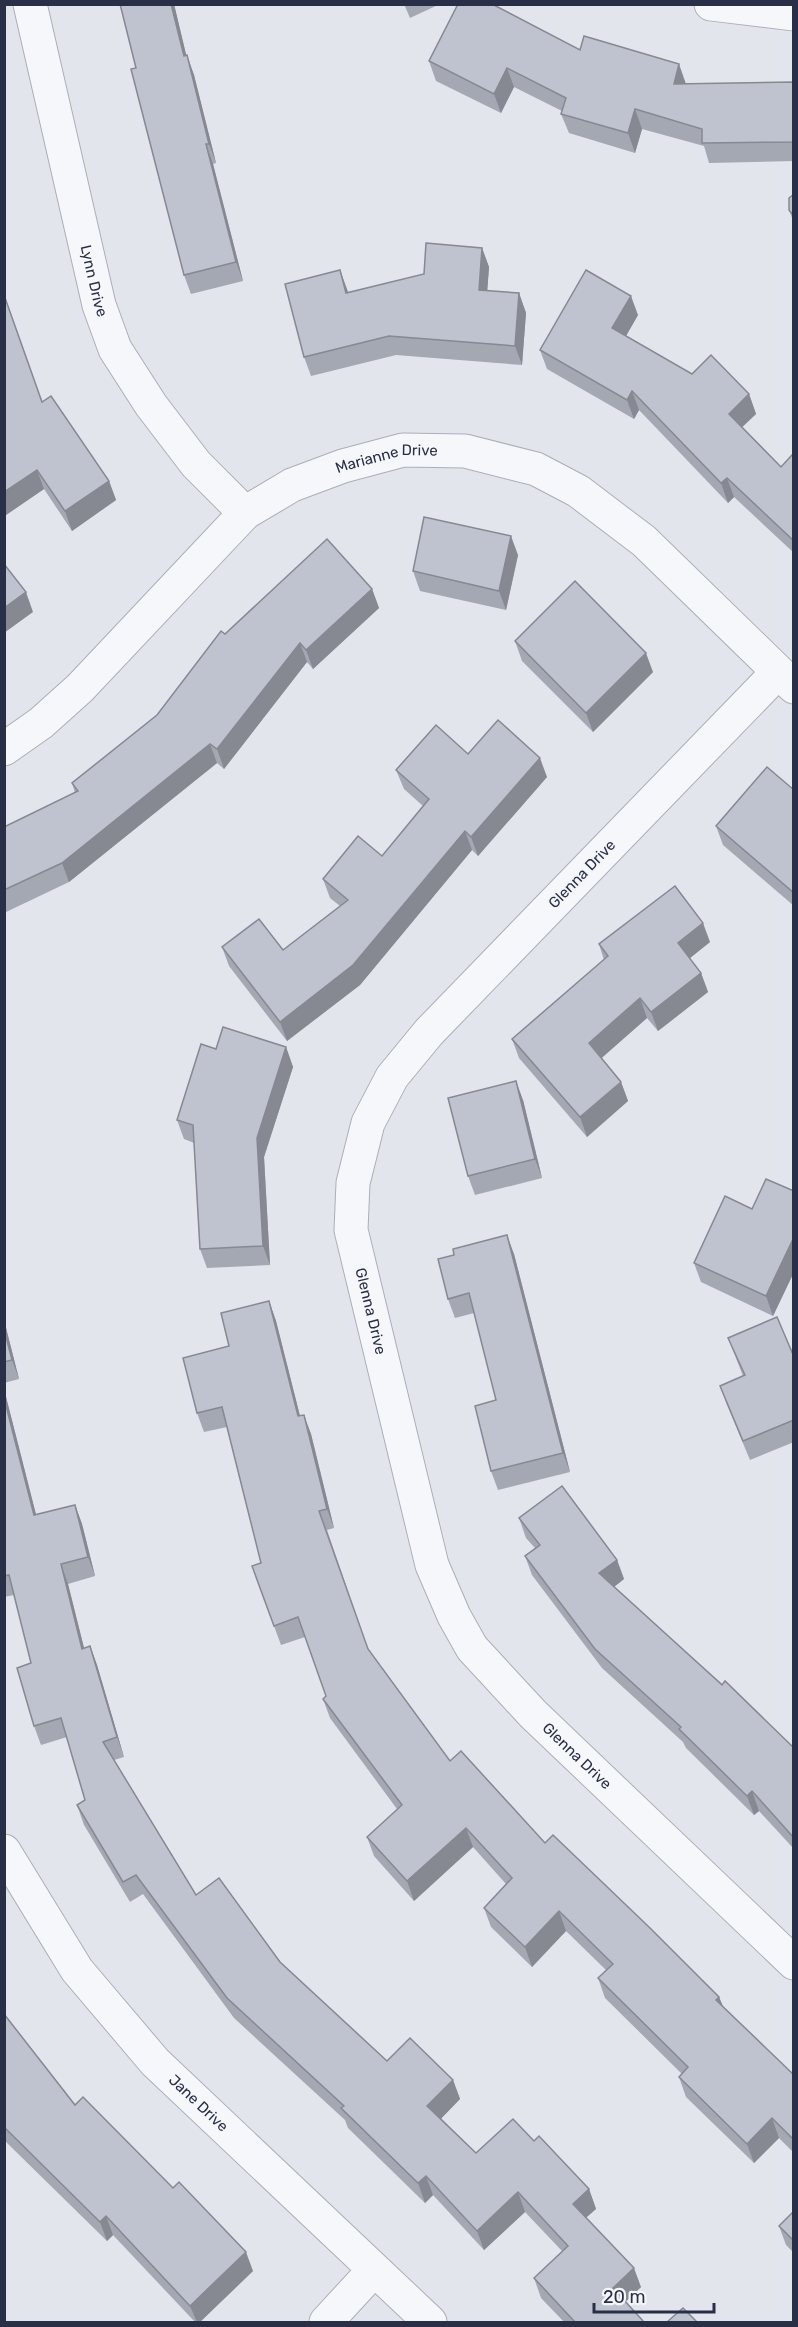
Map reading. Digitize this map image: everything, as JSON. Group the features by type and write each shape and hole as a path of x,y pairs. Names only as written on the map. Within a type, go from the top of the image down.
{"street":[{"name":"Lynn Drive","path":"30,4 99,305 115,349 151,405 196,464 245,513"},
{"path":"711,4 794,14"},
{"name":"Marianne Drive","path":"4,749 41,723 80,688 245,513 292,485 343,466 403,450 465,451 536,469 578,491 644,541 786,680"},
{"name":"Glenna Drive","path":"786,680 437,1024 392,1077 368,1122 353,1183 351,1230 432,1565 454,1616 472,1648 533,1714 794,1962"},
{"name":"Jane Drive","path":"4,1851 77,1970 155,2062 430,2322"},
{"path":"326,2322 374,2270"}],"building":[{"path":"120,4 171,4 184,56 187,55 209,144 206,144 236,262 184,275 131,69 136,68"},
{"path":"458,4 492,4 580,50 584,36 679,64 674,84 793,82 794,142 702,143 702,129 635,109 628,133 561,114 566,98 507,68 494,94 429,61"},
{"path":"794,194 794,216 789,210 789,198"},
{"path":"426,243 482,248 479,290 519,293 515,346 389,336 304,357 285,284 340,270 346,293 424,274"},
{"path":"586,270 631,296 612,328 692,374 711,355 749,394 729,414 781,467 792,455 794,456 794,541 727,478 721,483 632,391 627,400 540,350"},
{"path":"4,295 42,402 51,396 109,481 65,511 37,470 4,492"},
{"path":"424,517 511,536 499,591 413,571"},
{"path":"327,539 372,589 306,650 300,643 217,749 210,744 62,863 4,890 4,827 78,791 72,783 157,715 221,631 225,634"},
{"path":"4,564 26,592 4,608"},
{"path":"575,581 646,653 586,713 515,641"},
{"path":"498,720 540,758 471,837 465,831 353,965 280,1022 222,947 259,919 283,950 348,900 323,879 358,836 382,856 429,799 396,770 436,725 468,754"},
{"path":"767,767 794,790 794,893 716,826"},
{"path":"675,886 703,923 678,943 701,973 651,1012 640,998 589,1043 621,1082 580,1117 512,1039 608,956 599,944"},
{"path":"223,1027 286,1047 257,1138 263,1246 200,1249 193,1125 177,1120 201,1044 216,1049"},
{"path":"516,1081 535,1159 468,1176 448,1098"},
{"path":"766,1179 794,1191 794,1237 766,1296 694,1263 725,1196 752,1209"},
{"path":"507,1235 563,1453 491,1471 475,1406 496,1400 469,1293 448,1299 438,1259 454,1255 453,1249"},
{"path":"269,1301 298,1416 304,1415 327,1509 319,1511 368,1649 450,1761 461,1751 545,1843 553,1835 649,1927 719,1997 716,2000 794,2075 794,2140 772,2118 747,2144 679,2077 688,2067 598,1978 613,1964 559,1911 525,1947 484,1908 512,1878 466,1828 407,1881 367,1837 402,1805 323,1699 326,1696 298,1617 274,1626 252,1566 261,1563 222,1407 197,1413 183,1358 229,1346 221,1313"},
{"path":"777,1317 794,1357 794,1420 743,1441 720,1386 745,1375 728,1338"},
{"path":"4,1329 12,1360 4,1362"},
{"path":"4,1398 34,1515 75,1505 88,1557 61,1564 82,1649 90,1646 117,1737 103,1742 196,1895 219,1878 280,1962 387,2061 410,2038 453,2080 427,2106 476,2153 513,2119 534,2141 539,2136 589,2189 573,2204 634,2268 613,2288 644,2322 575,2322 534,2278 568,2246 518,2192 477,2231 426,2176 418,2183 341,2108 344,2106 227,1998 136,1875 123,1882 77,1805 85,1800 61,1718 34,1726 17,1668 31,1663 9,1575 4,1576"},
{"path":"562,1486 617,1560 599,1573 722,1685 725,1681 794,1748 794,1838 752,1791 747,1796 679,1729 681,1727 595,1649 525,1556 540,1545 519,1518"},
{"path":"4,2014 75,2105 83,2097 173,2188 179,2182 246,2252 190,2306 106,2216 100,2222 4,2127"},
{"path":"794,2211 794,2241 779,2226"},
{"path":"683,2308 697,2322 667,2322"}]}
